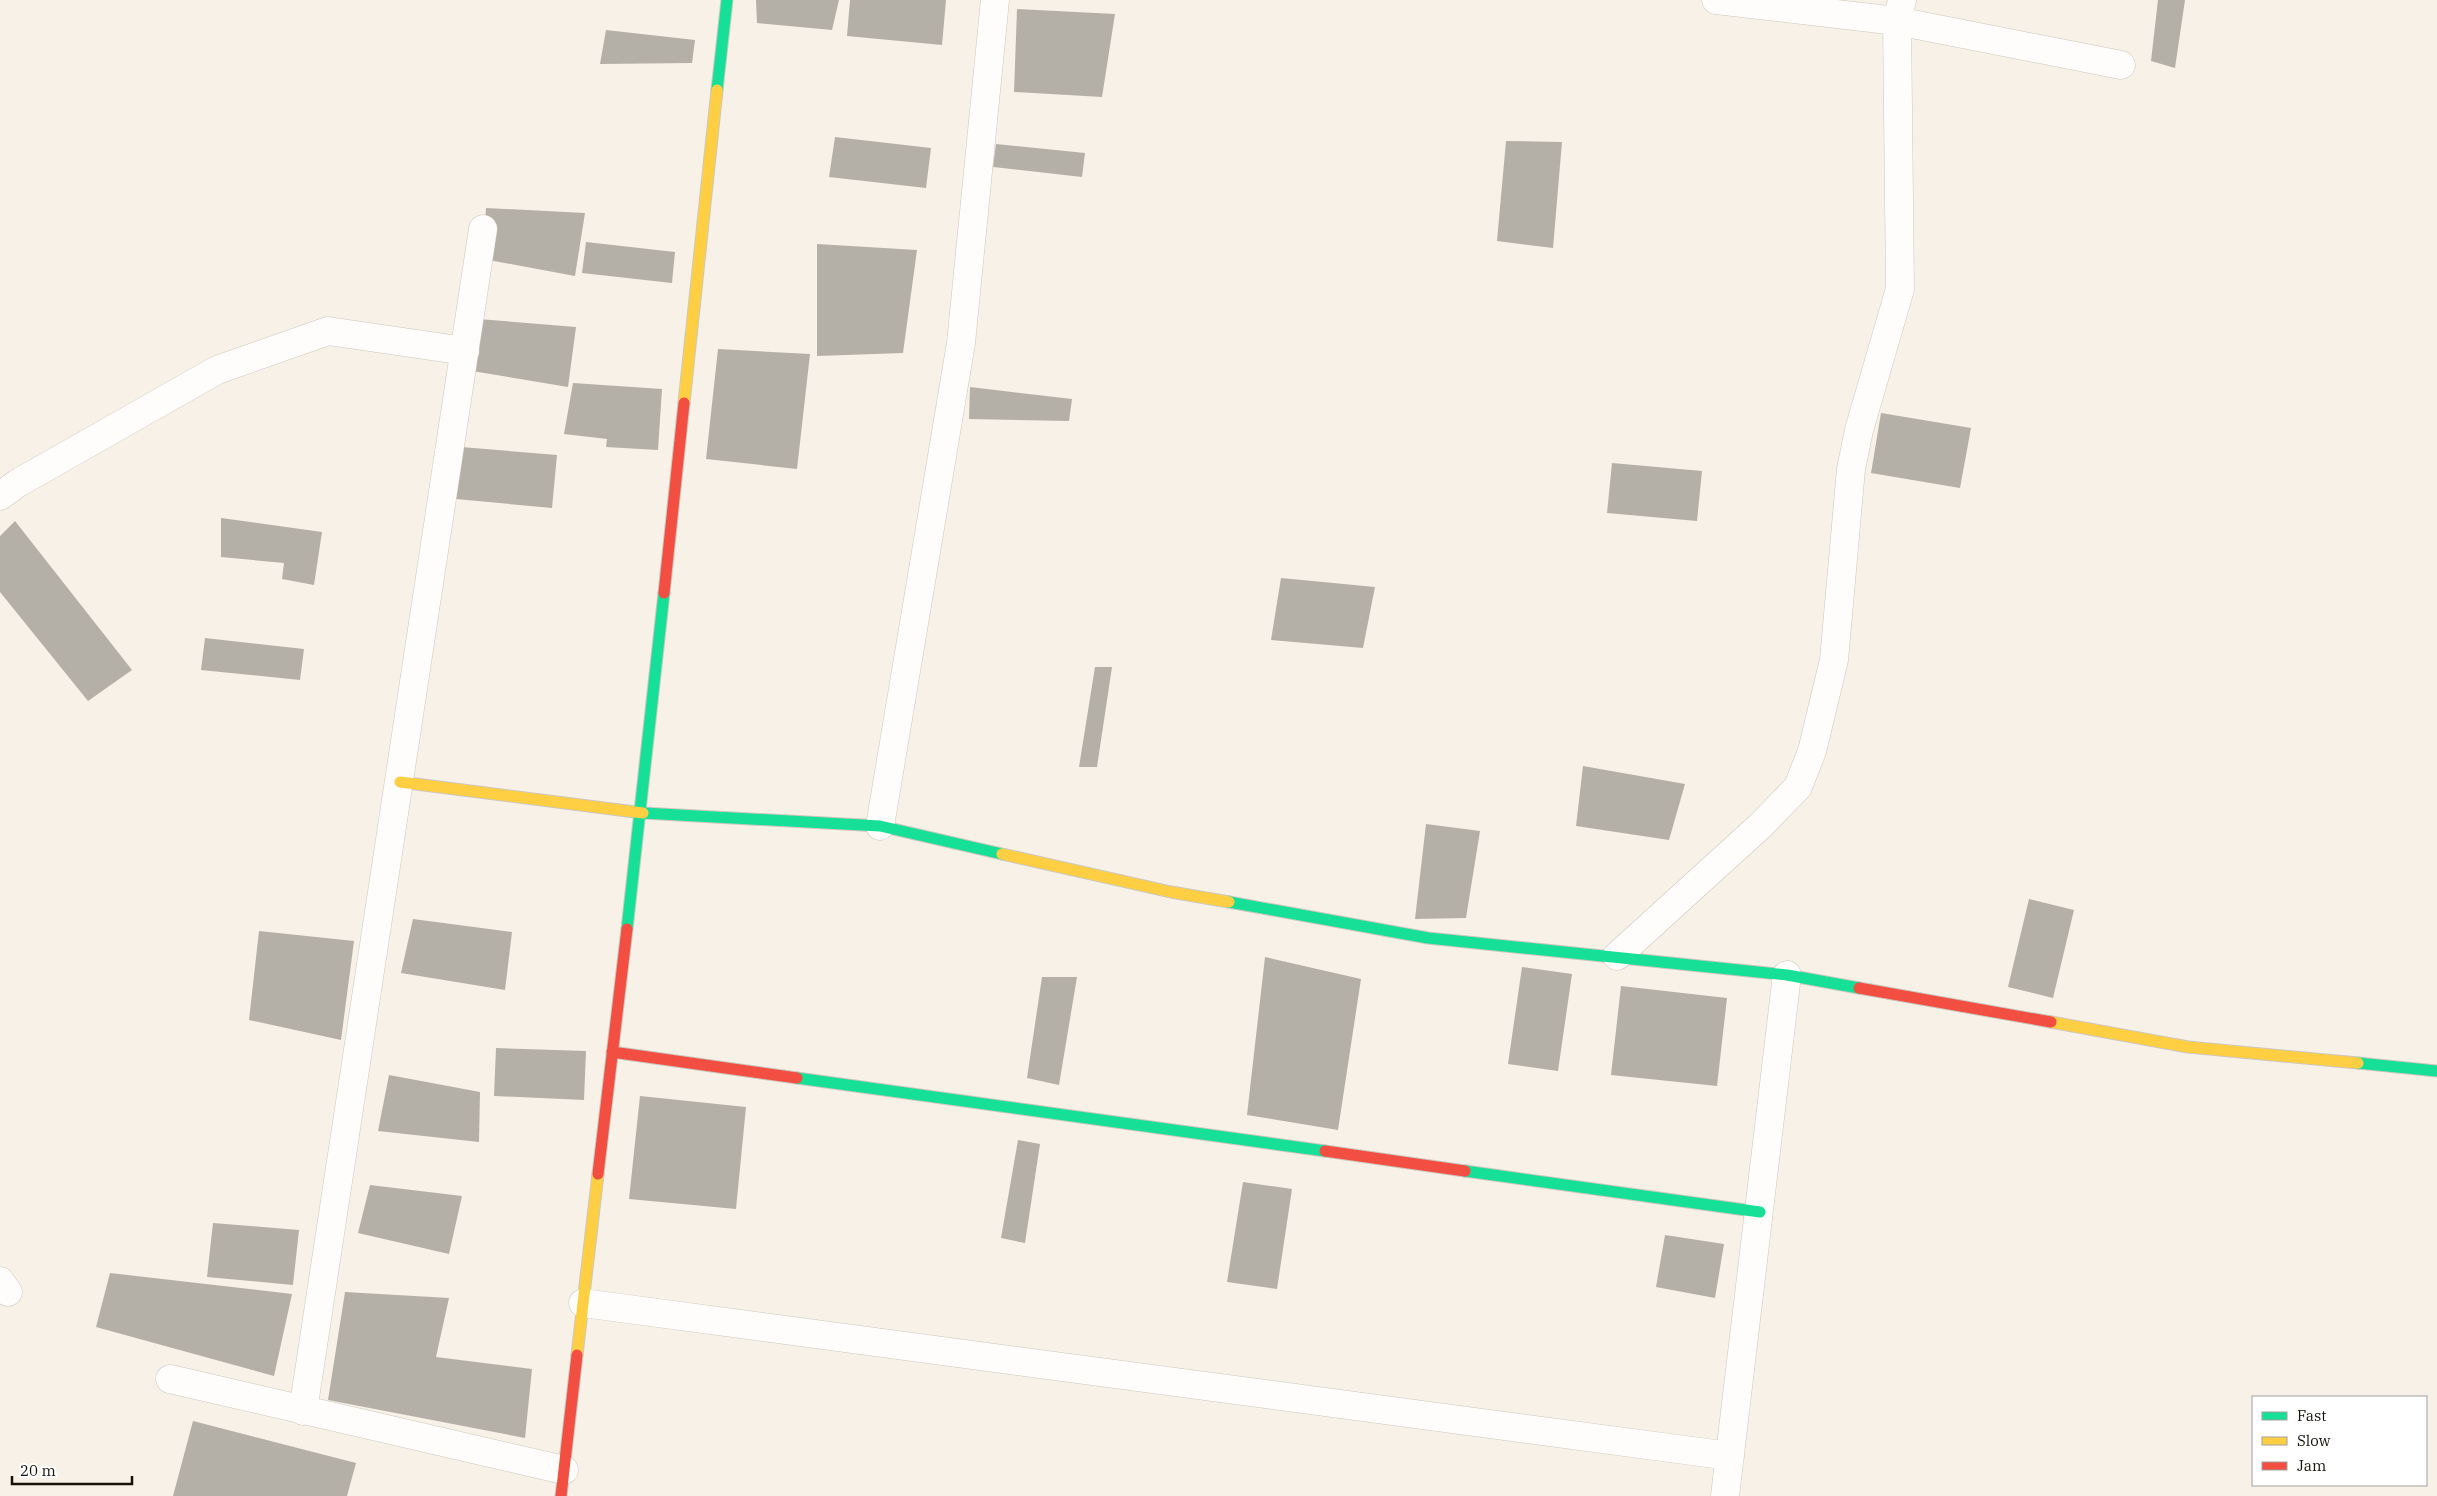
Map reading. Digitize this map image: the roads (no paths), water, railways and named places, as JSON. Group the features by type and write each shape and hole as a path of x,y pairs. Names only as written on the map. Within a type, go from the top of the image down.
{"street":[{"path":"170,1379 304,1411 562,1483 640,813 727,0"},
{"path":"880,826 961,343 995,0"},
{"path":"1716,0 1899,10 2121,65"},
{"path":"1617,956 1760,826 1798,787 1812,751 1834,660 1850,469 1859,430 1900,289 1899,10"},
{"path":"304,1411 483,229"},
{"path":"0,496 18,483 217,370 328,331 465,351"},
{"path":"400,782 640,813 880,826 1171,892 1428,938 1787,975 2188,1047 2437,1071"},
{"path":"1725,1496 1787,975"},
{"path":"612,1052 1760,1212"},
{"path":"583,1303 1730,1456"}]}
